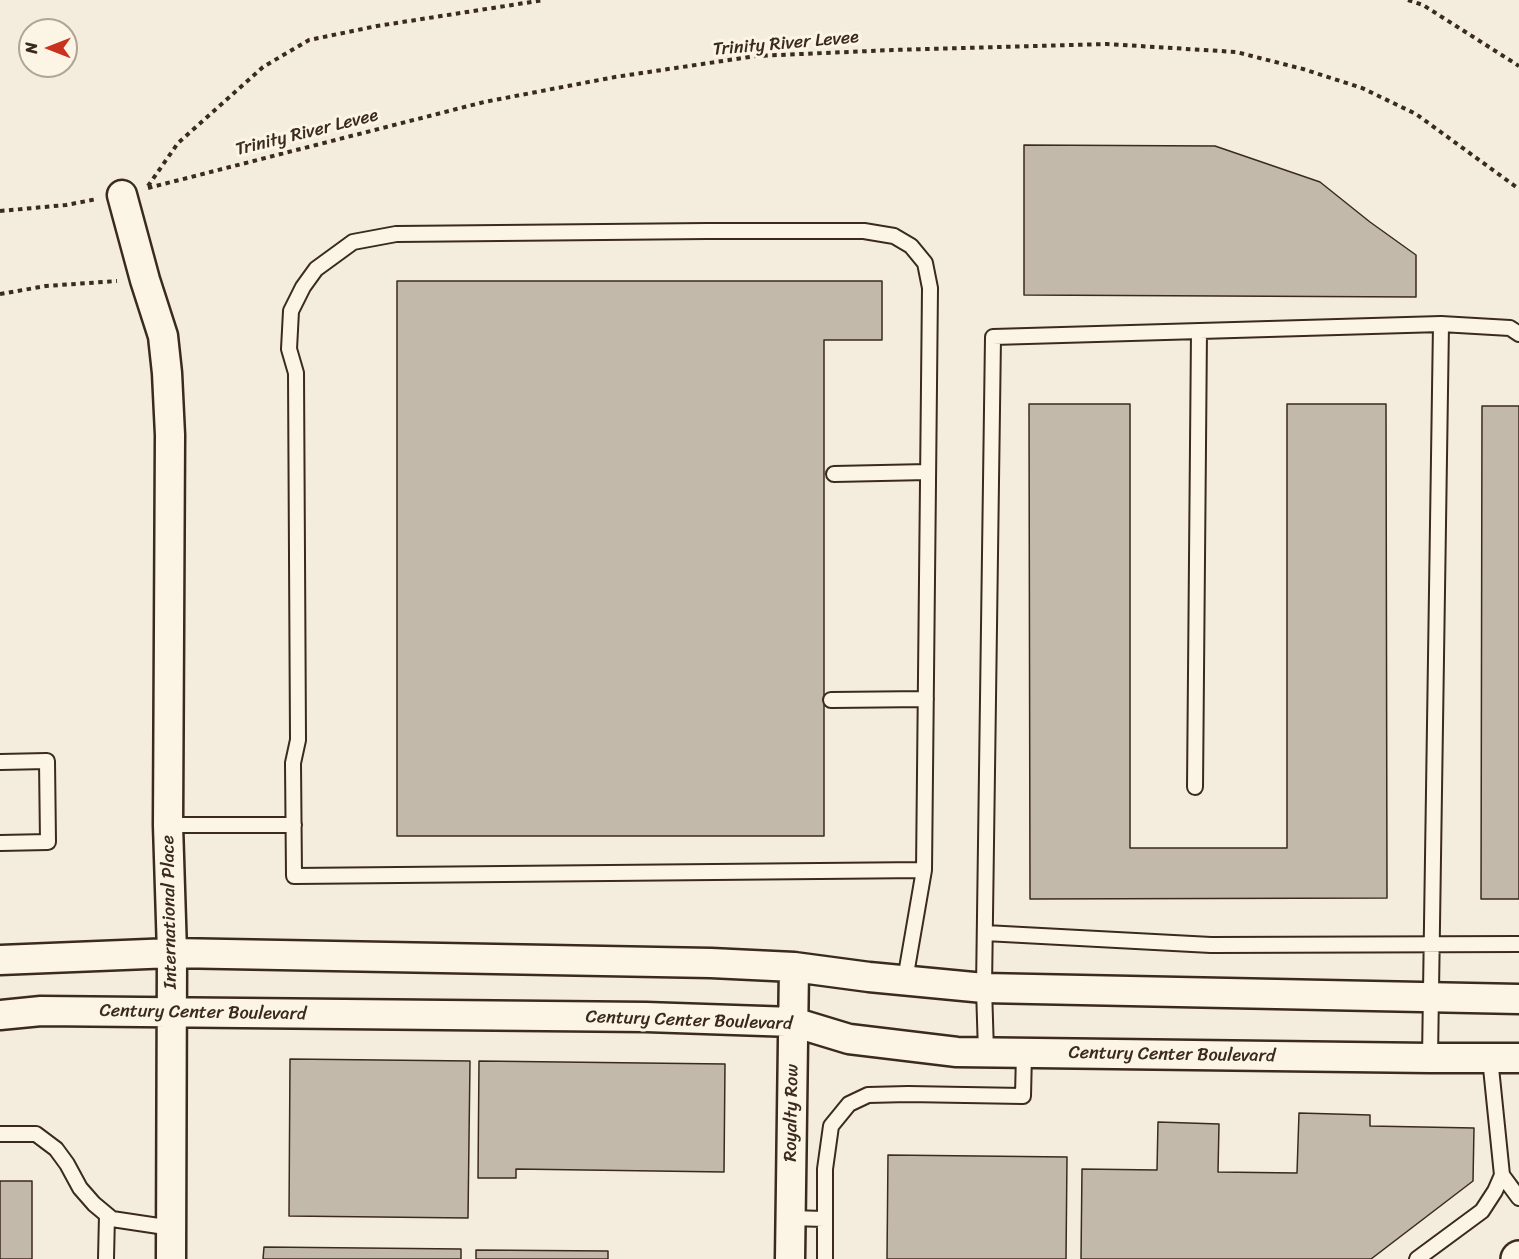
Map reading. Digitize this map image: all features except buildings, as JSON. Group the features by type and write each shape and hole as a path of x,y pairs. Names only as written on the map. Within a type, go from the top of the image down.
{"street":[{"name":"International Place","path":"134,192 145,280 164,336 170,435 168,825 172,953 171,1259"},
{"path":"0,960 172,953 699,963 794,967 984,988 1519,999"},
{"name":"Royalty Row","path":"790,1259 794,967"},
{"name":"Century Center Boulevard","path":"0,1015 41,1011 646,1017 793,1022 849,1039 957,1052 1519,1058"}],"lane":[{"path":"905,980 924,870 930,288 925,263 911,246 894,236 864,231 396,234 353,242 316,269 303,287 291,311 289,349 296,374 298,740 293,763 294,876 924,870"},
{"path":"1430,1058 1441,324"},
{"path":"986,1052 984,988 993,337 1441,324 1510,328 1519,334"},
{"path":"1194,787 1199,331"},
{"path":"834,474 928,472"},
{"path":"831,700 926,699"},
{"path":"0,762 47,761 48,842 0,843"},
{"path":"168,825 294,825"},
{"path":"985,933 1211,945 1519,944"},
{"path":"825,1259 825,1169 831,1126 849,1104 868,1095 1023,1096 1024,1053"},
{"path":"1417,1259 1482,1211 1502,1175 1490,1058"},
{"path":"0,1134 36,1134 56,1149 68,1164 80,1188 112,1219 171,1228"},
{"path":"1502,1175 1519,1198"},
{"path":"106,1259 107,1215"},
{"path":"791,1218 824,1219"}],"path":[{"path":"134,192 178,143 263,67 309,40 377,26 544,0"},
{"path":"1408,0 1423,5 1519,66"},
{"name":"Trinity River Levee","path":"0,210 66,205 134,192 484,102 615,77 756,56 1107,44 1236,52 1303,69 1362,88 1416,114 1519,189"},
{"path":"0,294 46,286 145,280"}]}
